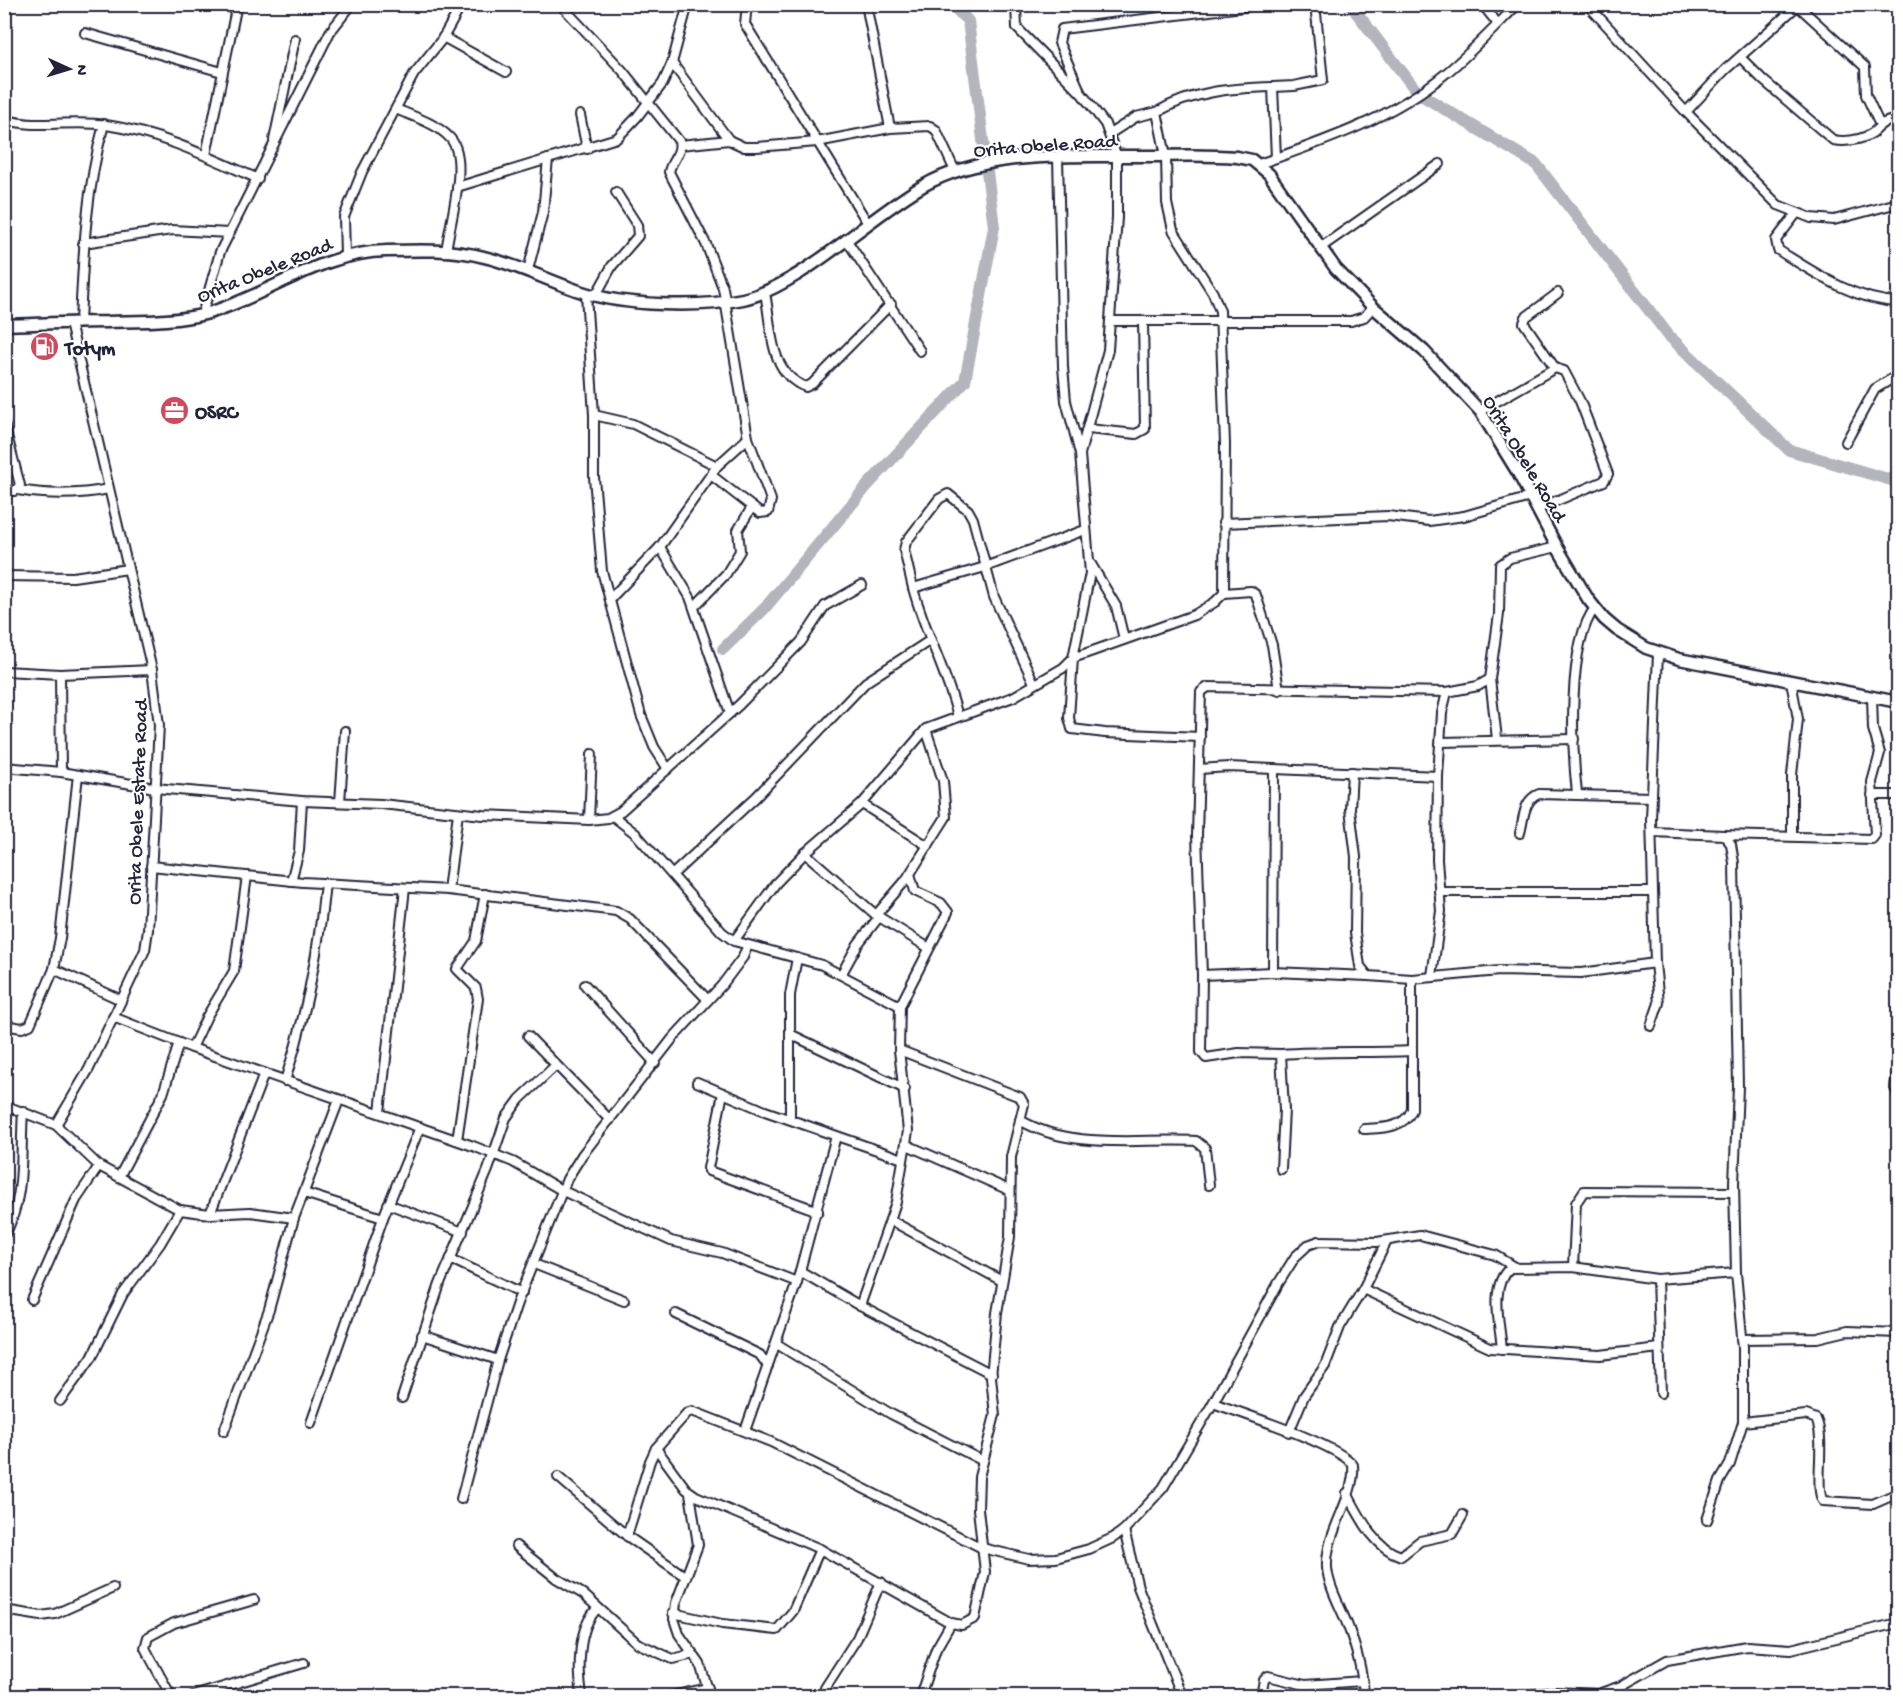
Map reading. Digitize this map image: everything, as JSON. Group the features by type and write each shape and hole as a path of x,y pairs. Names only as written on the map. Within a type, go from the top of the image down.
{"main road":[{"name":"Orita Obele Road","path":"4,326 159,320 202,315 250,298 345,255 382,251 446,252 481,256 528,270 591,295 658,303 726,302 765,293 924,185 955,171 986,163 1058,157 1224,155 1252,160 1269,174 1335,269 1373,307 1424,351 1480,411 1557,547 1595,608 1617,630 1658,653 1899,702"}],"street":[{"path":"206,155 237,4"},
{"path":"202,315 216,262 229,233 330,32 352,4"},
{"path":"345,255 342,229 347,206 419,68 443,37 462,4"},
{"path":"560,4 668,125 680,145 679,153 670,165 671,180 706,244 726,302 748,438 772,505 764,514 711,475"},
{"path":"457,187 548,159 586,150 617,138 649,103 672,63 688,4"},
{"path":"747,4 745,24 867,222"},
{"path":"866,4 890,128"},
{"path":"1016,4 1017,28 1082,94 1111,133 1117,156 1111,321 1106,358 1080,454"},
{"path":"1082,94 1075,73 1059,43 1062,29 1267,4"},
{"path":"1111,133 1136,117 1157,112 1173,102 1198,94 1232,88 1294,86 1323,80 1315,4"},
{"path":"1482,4 1498,24"},
{"path":"1259,164 1323,143 1358,127 1418,93 1445,74 1518,4"},
{"path":"1587,4 1670,97 1771,199 1796,214 1824,221 1899,203"},
{"path":"1686,112 1796,5 1865,66 1866,95 1876,119 1881,124"},
{"path":"85,33 222,72"},
{"path":"443,37 506,72"},
{"path":"272,150 295,39"},
{"path":"1741,58 1833,140 1846,143 1872,133 1881,124 1899,118"},
{"path":"672,63 729,140 744,147 817,142 890,128 934,128 955,171"},
{"path":"1273,87 1276,158"},
{"path":"396,110 430,124 450,138 459,156 457,187 446,252"},
{"path":"1157,112 1166,156 1167,203 1173,230 1213,293 1220,311 1224,410 1224,593"},
{"path":"580,115 586,150"},
{"path":"4,119 30,124 104,124 156,136 206,155 258,179"},
{"name":"Orita Obele Estate Road","path":"56,1125 89,1069 145,950 159,725 152,670 109,489 75,323 91,177 104,124"},
{"path":"680,145 729,140"},
{"path":"1058,157 1063,367 1066,401 1080,454 1085,530 1090,563 1073,658 1069,718 1072,729 1105,733 1200,737"},
{"path":"528,270 543,212 548,159"},
{"path":"1320,248 1440,164"},
{"path":"616,192 639,231 638,236 591,295 594,477 602,571 644,724 654,747 668,769"},
{"path":"1796,214 1776,240 1778,250 1837,285 1867,297 1899,302"},
{"path":"83,243 172,230 229,233"},
{"path":"846,239 920,351"},
{"path":"765,293 777,362 789,377 806,387 812,384 891,304"},
{"path":"1537,509 1604,481 1608,474 1575,391 1564,371 1555,368 1524,323 1526,317 1558,293"},
{"path":"1111,321 1351,321 1364,317 1373,307"},
{"path":"1088,429 1136,434 1145,429 1143,322"},
{"path":"1480,411 1555,368"},
{"path":"1846,442 1875,388 1899,375"},
{"path":"594,415 633,424 717,466"},
{"path":"4,424 20,485 18,490"},
{"path":"610,599 660,547 717,466 748,438"},
{"path":"4,491 85,494 109,489"},
{"path":"958,717 951,688 929,641 904,550 906,542 943,495 954,496 973,519 994,597 1034,683"},
{"path":"1223,523 1388,516 1429,521 1464,516 1530,497"},
{"path":"694,607 726,574 740,551 738,530 752,507"},
{"path":"913,588 985,567 1085,530"},
{"path":"660,547 680,577 694,607 730,713"},
{"path":"1497,739 1490,679 1499,614 1500,565 1510,558 1557,547"},
{"path":"1090,563 1116,606 1124,639"},
{"path":"4,576 73,577 128,569"},
{"path":"4,767 61,772 155,788 302,801 589,820 613,816 730,713 801,642 825,606 862,585"},
{"path":"734,941 776,883 805,853 862,804 926,729 1000,703 1063,668 1073,658 1194,615 1215,602 1224,593 1251,591 1256,595 1272,645 1279,690"},
{"path":"1577,793 1573,696 1584,628 1595,608"},
{"path":"672,875 756,797 866,682 929,641"},
{"path":"1651,1026 1659,1003 1654,963 1652,832 1658,653"},
{"path":"4,671 60,674 152,670"},
{"path":"60,674 61,772"},
{"path":"1411,1051 1361,1053 1321,1051 1203,1056 1200,1044 1202,975 1197,835 1200,696 1208,687 1447,692 1478,686 1490,679"},
{"path":"1791,681 1798,714 1792,775 1792,836"},
{"path":"1432,976 1441,911 1438,776 1442,713 1447,692"},
{"path":"1652,832 1872,839 1875,830 1873,776 1880,753 1874,729 1872,696"},
{"path":"842,973 858,944 910,874 943,823 947,810 943,781 926,729"},
{"path":"340,802 345,731"},
{"path":"1441,742 1574,739"},
{"path":"589,820 592,754"},
{"path":"1199,769 1274,769 1438,776"},
{"path":"1273,972 1274,769"},
{"path":"1352,772 1350,809 1356,857 1355,933 1360,966 1368,976"},
{"path":"4,1025 22,1028 30,1025 54,969 70,866 78,775"},
{"path":"1520,833 1527,803 1539,794 1577,793 1652,797"},
{"path":"1872,795 1899,795"},
{"path":"291,881 299,851 302,801"},
{"path":"862,804 928,846"},
{"path":"448,890 458,813"},
{"path":"613,816 636,834 722,932 734,941 842,973 900,1006"},
{"path":"1707,1520 1720,1481 1730,1464 1743,1422 1742,1339 1736,1273 1734,1192 1738,1077 1734,864 1731,844 1724,835"},
{"path":"805,853 877,916 929,948"},
{"path":"151,866 291,881 448,890 623,914 668,956 708,1000"},
{"path":"860,1306 890,1220 907,1145 908,1123 899,1050 900,1006 947,915 947,909 933,898 915,891 910,874"},
{"path":"192,1048 207,1016 234,970 247,876"},
{"path":"285,1081 308,1000 321,931 325,883"},
{"path":"380,1112 390,1001 405,888"},
{"path":"1439,892 1653,892"},
{"path":"457,1140 478,999 476,988 457,969 476,941 485,894"},
{"path":"461,1499 498,1360 522,1293 575,1165 655,1063 740,962 747,946"},
{"path":"790,1119 790,995 797,958"},
{"path":"1202,975 1273,972 1412,979 1499,971 1581,973 1654,963"},
{"path":"54,969 121,1000"},
{"path":"1364,1129 1396,1125 1409,1115 1412,1105 1412,979"},
{"path":"585,985 655,1063"},
{"path":"113,1017 264,1074 380,1112 492,1153 563,1191 671,1241 722,1253 797,1282"},
{"path":"790,1034 905,1089"},
{"path":"528,1036 610,1120"},
{"path":"119,1178 163,1095 179,1043"},
{"path":"690,1493 820,1549 951,1623 962,1625 970,1622 977,1612 985,1572 981,1548 978,1491 996,1407 992,1374 1002,1281 1010,1237 1009,1190 1012,1150 1024,1104 1020,1097 899,1050"},
{"path":"1281,1054 1284,1110 1281,1169"},
{"path":"1899,1062 1895,1088 1899,1094"},
{"path":"402,1398 422,1335 511,1109 556,1065"},
{"path":"210,1214 264,1074"},
{"path":"697,1082 790,1119 903,1159"},
{"path":"723,1093 708,1168 710,1171 818,1211"},
{"path":"224,1431 269,1310 294,1218 339,1100"},
{"path":"4,1105 56,1125 99,1166 180,1210 210,1214 250,1212 294,1218"},
{"path":"4,1236 16,1211 19,1194 23,1111"},
{"path":"1020,1120 1038,1131 1057,1136 1200,1142 1207,1158 1209,1185"},
{"path":"311,1423 388,1204 420,1127"},
{"path":"745,1431 797,1282 818,1211 836,1136"},
{"path":"907,1145 1009,1190"},
{"path":"32,1300 76,1200 99,1166"},
{"path":"1574,1267 1576,1203 1584,1191 1734,1192"},
{"path":"304,1193 383,1218"},
{"path":"388,1204 463,1232"},
{"path":"60,1401 92,1357 123,1294 160,1244 180,1210"},
{"path":"890,1220 1002,1281"},
{"path":"627,1536 656,1448 689,1412 745,1431 801,1456 981,1548 1029,1559 1056,1558 1089,1549 1124,1530 1163,1488 1214,1403 1278,1284 1303,1249 1319,1241 1387,1241 1407,1236 1429,1236 1495,1255 1515,1267"},
{"path":"1289,1432 1304,1396 1326,1366 1340,1327 1363,1289 1387,1241"},
{"path":"451,1260 522,1293"},
{"path":"534,1264 624,1300"},
{"path":"1502,1349 1498,1288 1504,1273 1515,1267 1574,1267 1657,1279 1736,1273"},
{"path":"800,1271 860,1306 992,1374"},
{"path":"1657,1279 1661,1393"},
{"path":"1363,1289 1451,1328 1484,1347 1612,1355 1659,1348"},
{"path":"676,1314 760,1355 768,1366"},
{"path":"1742,1339 1818,1338 1846,1331 1899,1333"},
{"path":"422,1335 498,1360"},
{"path":"777,1344 883,1409 983,1461"},
{"path":"760,1355 773,1354"},
{"path":"1214,1403 1289,1432 1350,1460 1354,1471 1333,1533 1327,1564 1363,1682 1364,1696"},
{"path":"1743,1422 1813,1417 1819,1433 1819,1494 1823,1501 1873,1504 1899,1493"},
{"path":"656,1448 690,1493 699,1537 693,1561 673,1613 675,1628 693,1654 709,1692 671,1696"},
{"path":"558,1477 627,1536 686,1577"},
{"path":"1347,1493 1365,1525 1389,1551 1401,1556 1420,1541 1452,1534 1463,1515"},
{"path":"1124,1530 1138,1587 1182,1696"},
{"path":"516,1546 650,1651 673,1659 693,1654"},
{"path":"673,1613 722,1624 777,1629 793,1611 820,1549"},
{"path":"825,1688 857,1638 881,1582"},
{"path":"4,1610 40,1616 54,1614 113,1588"},
{"path":"171,1696 145,1648 148,1637 174,1623 254,1600"},
{"path":"582,1696 581,1650 589,1617 598,1608"},
{"path":"920,1696 936,1649 951,1623"},
{"path":"1514,1696 1555,1692 1598,1694 1621,1686 1667,1660 1747,1646 1791,1649 1899,1623"},
{"path":"193,1696 304,1663"},
{"path":"1261,1696 1264,1680 1268,1676 1305,1685 1363,1682"}],"waterway":[{"path":"723,649 764,609 867,486 965,381 994,227 968,21 951,4"},
{"path":"1350,4 1418,93 1536,164 1669,336 1789,450 1898,482"}],"place":[{"name":"Totym","path":"44,347"},
{"name":"OSRC","path":"174,411"}]}
